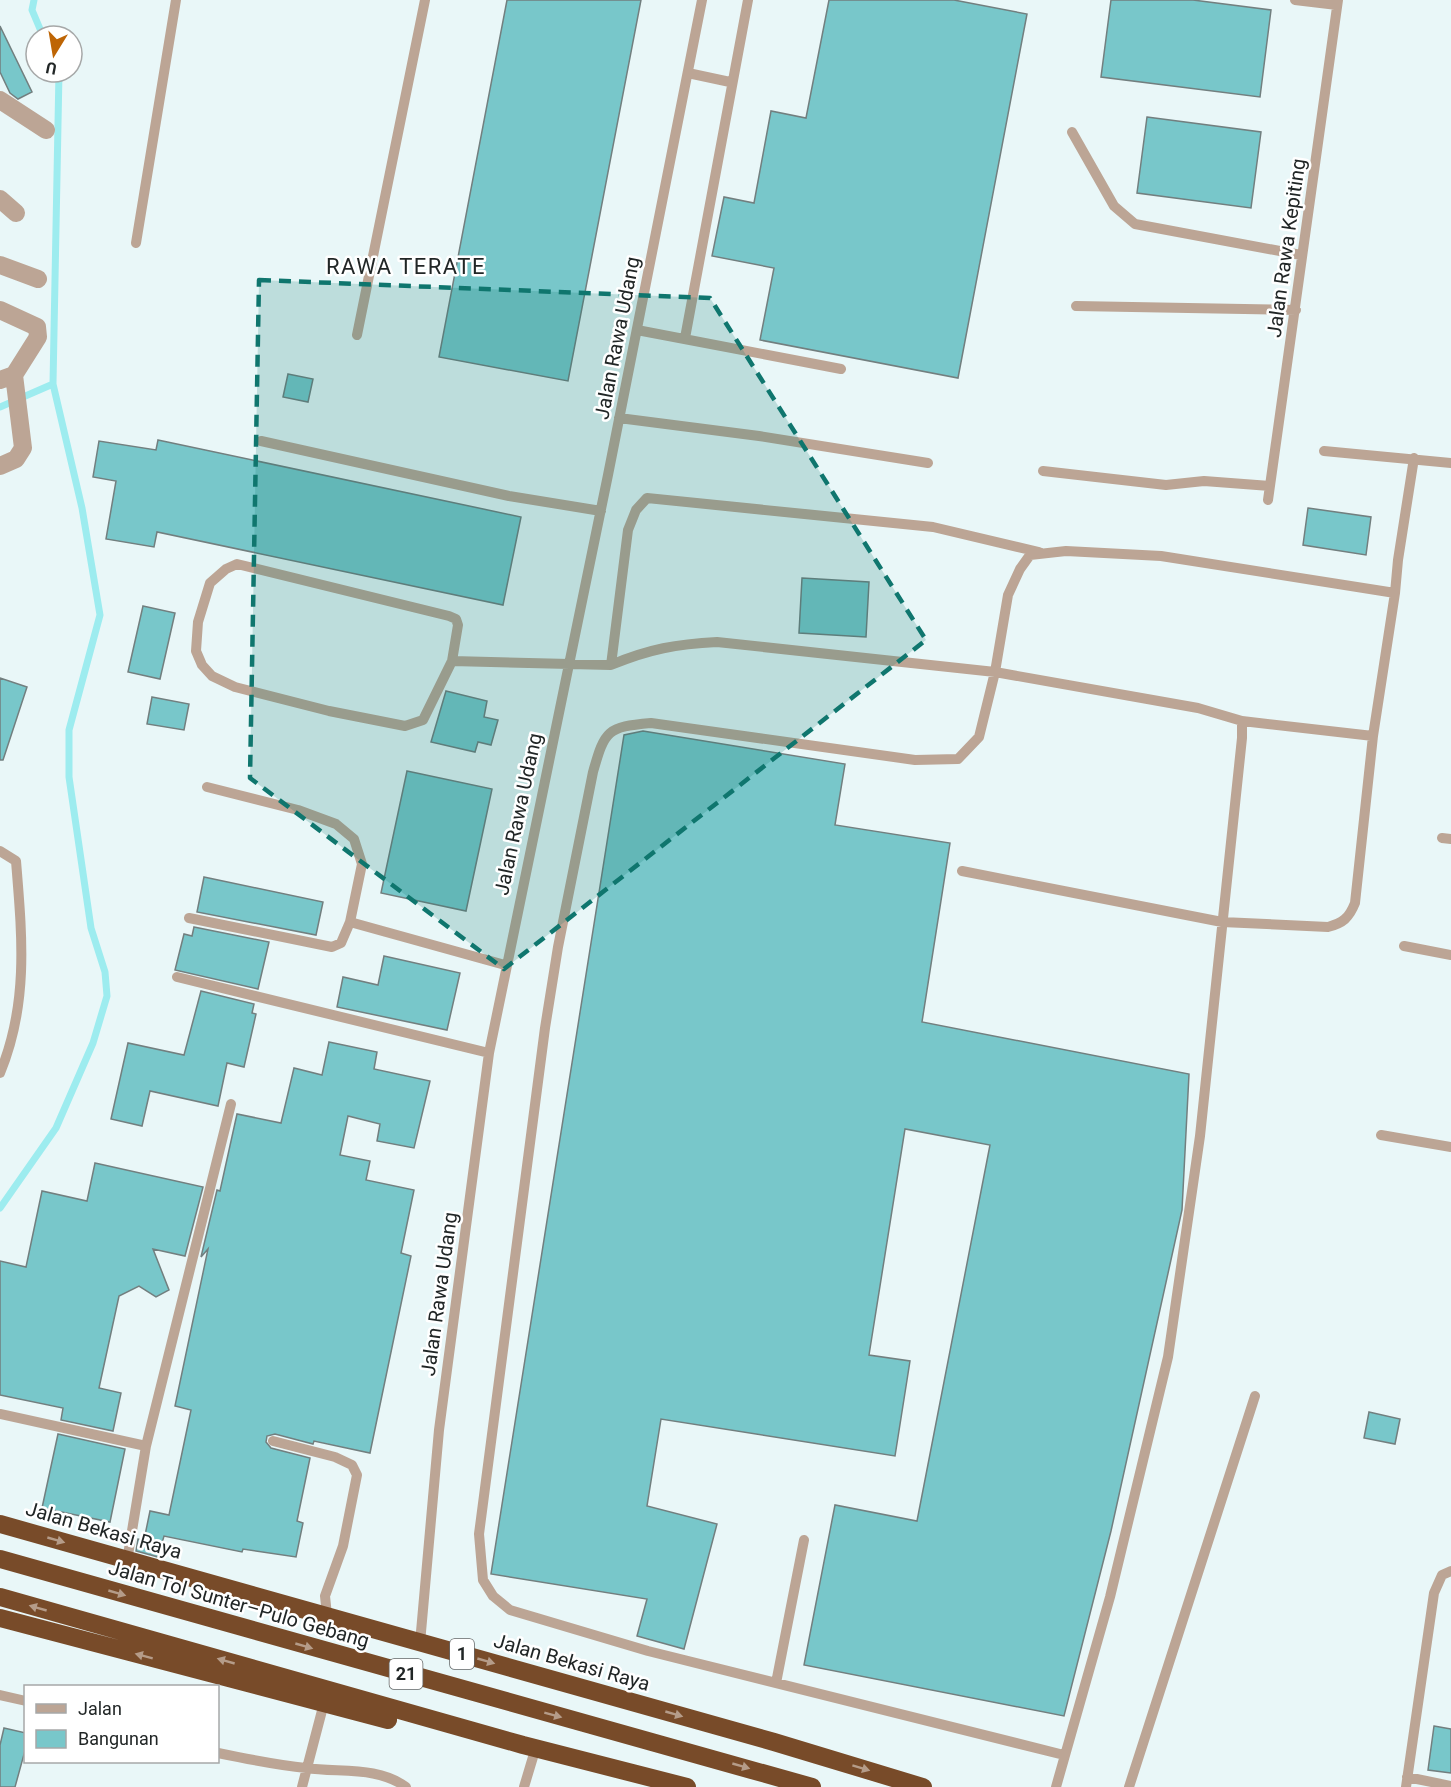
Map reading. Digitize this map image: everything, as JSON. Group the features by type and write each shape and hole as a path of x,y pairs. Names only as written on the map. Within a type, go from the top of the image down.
{"highway":[{"name":"Jalan Bekasi Raya","path":"0,1524 327,1615 923,1787"},
{"name":"Jalan Tol Sunter–Pulo Gebang","path":"0,1559 812,1787"},
{"name":"21","path":"0,1597 511,1742 687,1787"},
{"path":"0,1618 648,1787"}],"street":[{"path":"0,100 46,130"},
{"path":"0,200 16,213"},
{"path":"0,265 38,279"},
{"path":"0,310 37,327 38,337 10,381 22,448 16,459 0,466"}],"lane":[{"path":"136,243 176,0"},
{"path":"357,335 425,0"},
{"name":"Jalan Rawa Udang","path":"420,1643 439,1430 489,1053 505,965 601,511 702,0"},
{"path":"685,338 730,82 747,0"},
{"path":"1295,0 1337,2"},
{"name":"Jalan Rawa Kepiting","path":"1268,500 1337,2"},
{"path":"688,73 730,82"},
{"path":"1072,132 1114,206 1135,224 1301,255"},
{"path":"1076,306 1296,310"},
{"path":"637,330 841,369"},
{"path":"619,418 759,436 928,463"},
{"path":"261,441 509,496 601,511"},
{"path":"1324,451 1451,463"},
{"path":"962,871 1222,922 1328,927 1340,924 1350,915 1355,903 1374,736 1414,458"},
{"path":"1043,471 1166,485 1204,481 1270,486"},
{"path":"611,665 628,530 636,510 647,498 933,527 1042,552"},
{"path":"1064,1755 648,1651 510,1610 493,1596 483,1580 479,1534 505,1321 558,947 600,745 610,732 621,726 651,723 915,760 958,759 978,737 994,672 1008,595 1030,555 1042,552 1106,551 1161,556 1395,593"},
{"path":"237,564 456,619 458,625 452,661 423,720 405,726 329,711 235,687 212,676 202,665 196,651 198,622 210,583 226,569 237,564"},
{"path":"452,661 611,665 646,651 679,644 717,642 994,672 1198,708 1242,721 1374,736"},
{"path":"1056,1787 1110,1596 1168,1357 1200,1136 1242,721"},
{"path":"189,918 332,947 341,943 350,922 362,864 354,839 336,824 298,810 207,787"},
{"path":"0,851 16,861 21,922 21,995 13,1041 0,1072"},
{"path":"350,922 505,965"},
{"path":"1404,946 1451,955"},
{"path":"177,977 489,1053"},
{"path":"127,1561 146,1446 231,1104"},
{"path":"1381,1135 1451,1147"},
{"path":"1129,1787 1255,1396"},
{"path":"0,1414 146,1446"},
{"path":"273,1441 335,1457 352,1465 357,1475 344,1546 325,1596 327,1615"},
{"path":"776,1683 804,1540"},
{"path":"1451,1571 1442,1575 1434,1593 1406,1782 1451,1786"},
{"path":"0,1695 24,1701"},
{"path":"302,1787 324,1703"},
{"path":"219,1753 307,1768 372,1773 391,1778 406,1787"},
{"path":"524,1787 533,1757"}],"highlighted area":[{"path":"259,280 710,298 926,640 504,969 250,778"}],"building":[{"path":"507,0 641,0 568,381 439,357"},
{"path":"829,0 954,0 1027,14 958,378 760,340 774,268 712,256 724,197 754,203 771,111 806,118"},
{"path":"1111,0 1193,0 1271,10 1260,97 1101,77"},
{"path":"0,26 24,76 24,84 28,84 32,92 18,99 10,93 0,72"},
{"path":"1147,117 1261,132 1251,208 1137,193"},
{"path":"288,374 313,379 308,402 283,397"},
{"path":"158,440 521,517 503,605 157,532 154,547 106,539 116,481 93,477 99,441 156,450"},
{"path":"1308,508 1371,517 1366,555 1303,545"},
{"path":"802,578 869,582 866,637 799,633"},
{"path":"143,606 175,613 160,679 128,672"},
{"path":"0,678 27,687 3,760 0,760"},
{"path":"446,691 487,701 484,717 498,720 491,745 478,742 475,752 431,742"},
{"path":"152,697 189,704 184,730 147,724"},
{"path":"643,731 845,764 835,825 950,843 922,1022 1189,1074 1182,1210 1111,1531 1064,1716 804,1665 835,1505 917,1521 990,1145 905,1129 869,1355 910,1361 895,1456 661,1419 647,1506 717,1524 684,1649 637,1636 647,1599 491,1574 624,735"},
{"path":"407,771 492,789 466,911 381,893"},
{"path":"204,877 323,902 316,935 197,912"},
{"path":"194,927 269,942 258,989 175,970 184,934 192,936"},
{"path":"384,956 460,973 447,1030 337,1007 343,977 378,985"},
{"path":"201,991 254,1004 252,1013 256,1014 244,1067 227,1063 218,1106 150,1091 142,1126 111,1119 128,1043 184,1055"},
{"path":"329,1042 377,1052 374,1069 430,1081 414,1148 377,1141 380,1124 348,1116 340,1155 370,1161 366,1180 414,1190 401,1253 411,1256 370,1453 314,1441 313,1444 275,1434 267,1436 266,1442 271,1448 310,1458 297,1521 303,1523 296,1557 243,1549 242,1552 164,1536 158,1557 136,1551 138,1539 144,1540 150,1511 169,1515 191,1410 175,1406 208,1249 201,1257 217,1190 220,1191 237,1114 281,1123 294,1068 322,1075"},
{"path":"95,1163 203,1187 185,1256 153,1249 169,1290 156,1297 139,1286 119,1296 99,1388 121,1393 113,1431 61,1420 63,1408 0,1395 0,1261 26,1267 42,1191 87,1201"},
{"path":"1369,1412 1400,1419 1395,1444 1364,1438"},
{"path":"58,1434 125,1449 110,1522 42,1508"},
{"path":"1434,1726 1451,1729 1451,1773 1428,1770"},
{"path":"4,1728 24,1733 24,1754 15,1787 0,1787 0,1745"}],"waterway":[{"path":"34,0 32,10 38,24"},
{"path":"0,407 53,384 59,84"},
{"path":"0,1208 56,1128 93,1043 107,996 105,972 91,928 69,777 69,730 100,615 82,508 53,384"}],"district":[{"name":"RAWA TERATE","path":"406,266"}]}
